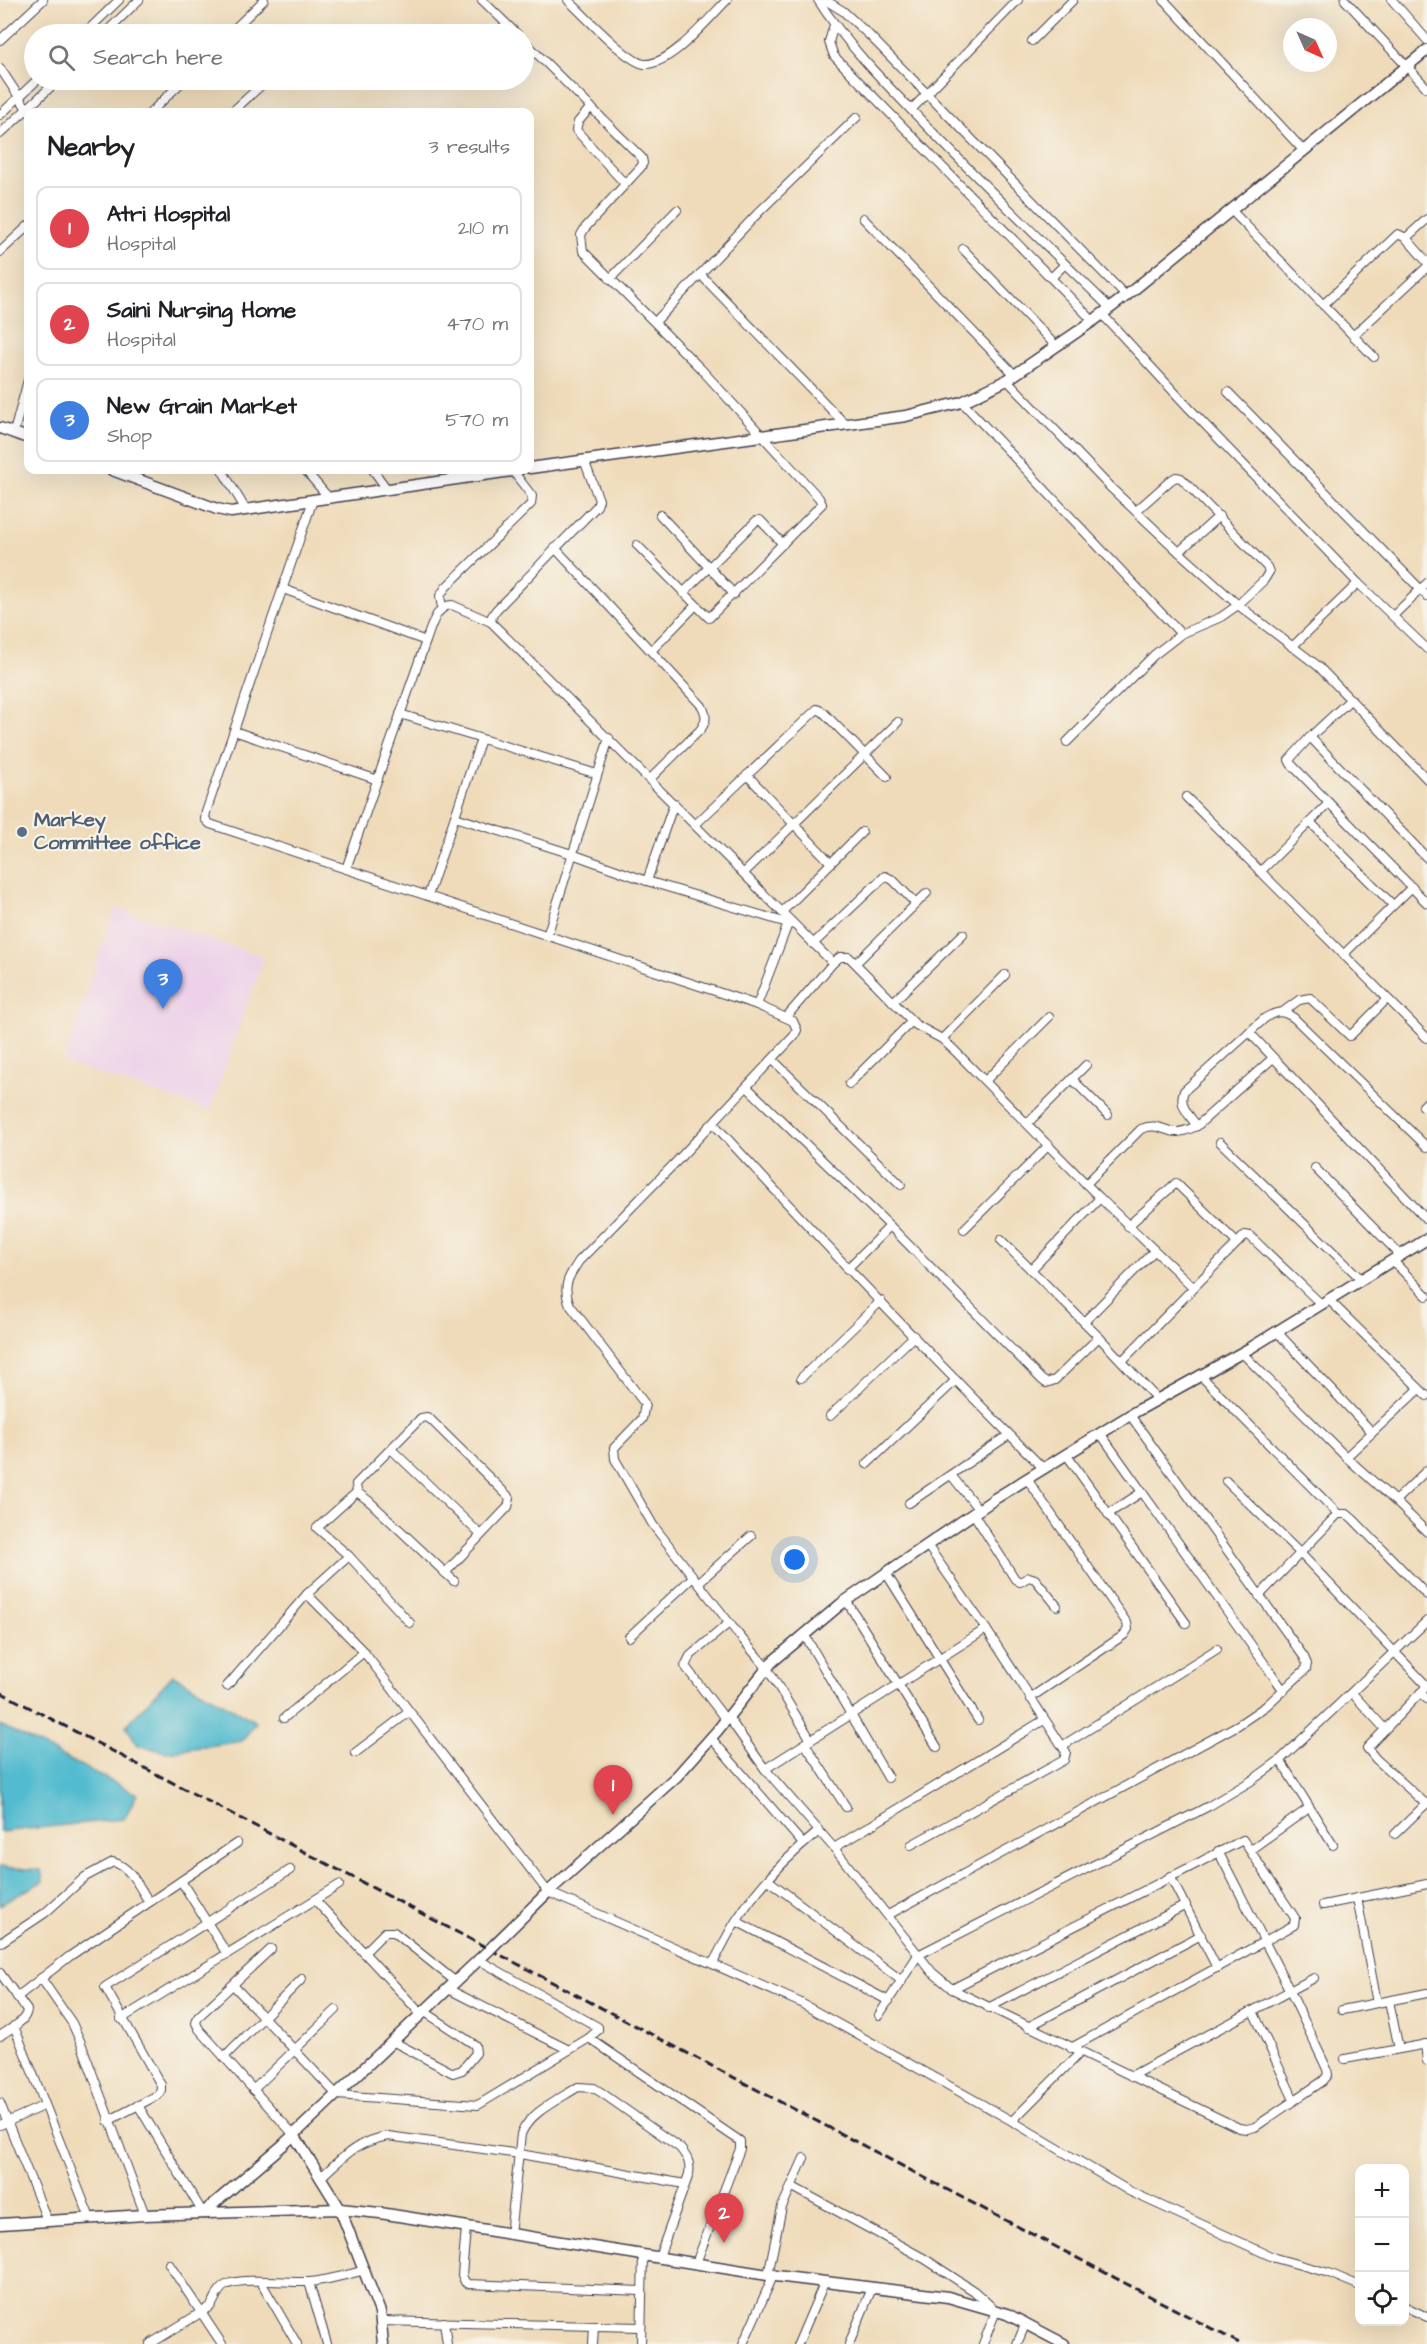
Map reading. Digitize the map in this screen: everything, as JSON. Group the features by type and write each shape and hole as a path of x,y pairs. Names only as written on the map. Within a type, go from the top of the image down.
{"street":[{"path":"0,40 43,0"},
{"path":"94,24 119,0"},
{"path":"114,24 139,0"},
{"path":"239,24 264,0"},
{"path":"482,0 507,24"},
{"path":"568,0 629,57 644,64 659,62 672,53 727,0"},
{"path":"818,0 834,25 911,110 1065,264 1102,314 1144,362 1358,582 1427,649"},
{"path":"825,0 849,16 1126,296"},
{"path":"911,110 1018,0"},
{"path":"1032,41 1073,0"},
{"path":"1164,0 1303,150"},
{"path":"1344,0 1427,88"},
{"path":"1392,0 1427,40"},
{"path":"834,25 829,42 834,56 1051,278 1102,314"},
{"path":"534,467 906,416 962,402 1011,377 1126,296 1427,50"},
{"path":"534,51 642,158 643,162 581,235 583,251 655,322 764,436 822,504 709,618 637,545"},
{"path":"0,68 26,108"},
{"path":"0,114 26,90"},
{"path":"31,108 48,90"},
{"path":"155,108 174,90"},
{"path":"236,108 256,90"},
{"path":"591,107 578,122 576,130 625,184"},
{"path":"0,134 24,114"},
{"path":"655,322 759,212 857,117"},
{"path":"610,279 677,210"},
{"path":"1231,210 1374,357"},
{"path":"862,218 1136,512 1238,605 1318,666 1427,779"},
{"path":"1406,238 1427,219"},
{"path":"0,252 24,230"},
{"path":"1323,305 1394,237 1400,234 1427,262"},
{"path":"963,249 1056,346"},
{"path":"1051,278 1065,264"},
{"path":"1353,336 1427,267"},
{"path":"700,274 846,425"},
{"path":"1228,392 1427,596"},
{"path":"14,432 24,395"},
{"path":"962,402 1181,634"},
{"path":"0,428 24,436"},
{"path":"491,622 496,610 597,506 598,500 584,460"},
{"path":"122,474 217,510 231,512 472,474"},
{"path":"224,474 246,510"},
{"path":"309,474 330,498"},
{"path":"376,474 387,489"},
{"path":"442,608 440,596 446,587 531,504 532,496 518,474"},
{"path":"1067,742 1154,655 1181,634 1221,617 1238,605 1264,580 1269,572 1186,482 1176,477 1136,512"},
{"path":"313,500 205,819 216,827 756,1005 787,1016 797,1029 794,1036 773,1060 713,1124 579,1261 568,1277 564,1293 570,1305 645,1404 642,1419 614,1448 613,1454 648,1518 729,1623 767,1668 846,1807"},
{"path":"660,515 734,594"},
{"path":"1179,552 1219,516"},
{"path":"683,593 756,521 760,520 764,523 783,544"},
{"path":"555,548 702,706 706,714 706,722 650,779"},
{"path":"1292,647 1358,582"},
{"path":"1393,616 1427,583"},
{"path":"282,589 426,640"},
{"path":"346,869 437,613 447,605 461,607 491,622 696,824 782,912 791,925 833,963"},
{"path":"651,651 695,606"},
{"path":"1351,699 1289,760 1427,903"},
{"path":"696,824 817,709 823,712 887,777"},
{"path":"400,714 597,774"},
{"path":"744,873 898,722"},
{"path":"234,731 378,780"},
{"path":"1310,737 1427,858"},
{"path":"547,936 609,738"},
{"path":"428,896 481,739"},
{"path":"747,775 831,862"},
{"path":"1186,797 1427,1038"},
{"path":"646,881 674,803"},
{"path":"1260,872 1329,803"},
{"path":"455,817 572,854 646,881 791,925"},
{"path":"1310,822 1393,905"},
{"path":"782,912 862,832"},
{"path":"813,944 885,876 893,880 916,904"},
{"path":"1343,955 1412,887"},
{"path":"856,963 927,893"},
{"path":"756,1005 791,925"},
{"path":"893,1002 963,934"},
{"path":"787,1016 833,963 845,956 856,963 912,1021 942,1040 985,1081 1128,1226 1193,1287"},
{"path":"942,1040 1005,975"},
{"path":"1197,1126 1182,1104 1184,1091 1265,1018 1275,1012 1284,1011 1299,1000 1310,998 1350,1036 1387,999"},
{"path":"1284,1011 1294,1018 1427,1147"},
{"path":"985,1081 1049,1017"},
{"path":"849,1084 912,1021"},
{"path":"1249,1032 1427,1220"},
{"path":"1086,1184 1141,1129 1149,1125 1174,1132 1197,1126 1273,1058"},
{"path":"773,1060 901,1185"},
{"path":"1028,1123 1086,1065"},
{"path":"1072,1079 1108,1115"},
{"path":"747,1087 890,1226 1046,1383 1055,1380 1099,1337"},
{"path":"713,1124 846,1269 881,1301 1044,1469"},
{"path":"1220,1142 1361,1279"},
{"path":"964,1229 1049,1145"},
{"path":"1315,1168 1427,1296"},
{"path":"1128,1226 1176,1183 1237,1243"},
{"path":"1031,1270 1100,1198"},
{"path":"846,1269 890,1226"},
{"path":"1122,1360 1245,1235 1250,1236 1325,1302 1427,1396"},
{"path":"203,2213 294,2135 394,2042 548,1892 677,1776 727,1719 767,1668 846,1600 976,1512 1130,1414 1242,1353 1427,1239"},
{"path":"1001,1240 1122,1360 1157,1399"},
{"path":"1084,1322 1154,1251"},
{"path":"801,1378 881,1301"},
{"path":"1277,1332 1372,1432"},
{"path":"830,1416 914,1336"},
{"path":"1242,1353 1427,1532"},
{"path":"1200,1375 1338,1514 1347,1514 1353,1519 1427,1595"},
{"path":"867,1464 956,1380"},
{"path":"1347,1457 1419,1389"},
{"path":"888,1915 1238,1725 1284,1691 1306,1669 1306,1660 1130,1414"},
{"path":"445,1573 510,1503 510,1498 428,1418 421,1418 356,1484 357,1492 369,1501 445,1573 454,1581"},
{"path":"1100,1433 1284,1691"},
{"path":"909,1503 1009,1435"},
{"path":"391,1449 481,1535"},
{"path":"1066,1454 1186,1623"},
{"path":"1395,1500 1427,1470"},
{"path":"951,1475 976,1512 1015,1579 1020,1581 1029,1577 1035,1579 1057,1606"},
{"path":"1027,1479 1127,1623 1128,1629 1124,1635 1030,1698"},
{"path":"1226,1481 1396,1651 1425,1691 1384,1728 1367,1748 1426,1804 1395,1834"},
{"path":"357,1492 317,1528 349,1556 410,1623"},
{"path":"1108,1514 1142,1492"},
{"path":"1259,1596 1338,1514"},
{"path":"629,1637 695,1580 751,1536"},
{"path":"912,1845 1064,1760 1066,1752 986,1629 927,1545"},
{"path":"227,1686 308,1594 349,1556"},
{"path":"886,1573 978,1720"},
{"path":"308,1594 364,1652 548,1892 799,2002 1012,2121 1129,2191 1275,2258 1329,2273 1355,2284"},
{"path":"846,1600 937,1747"},
{"path":"879,2015 918,1955 1209,1806 1251,1781 1280,1760 1427,1621"},
{"path":"729,1623 690,1656 685,1666 765,1769 834,1848 932,1972 952,1989 988,2008 1247,2130 1323,2081 1328,2075 1290,1991 1218,1851"},
{"path":"765,1769 986,1629"},
{"path":"804,1634 888,1778"},
{"path":"1062,1746 1218,1649"},
{"path":"284,1718 364,1652"},
{"path":"1352,1693 1384,1728"},
{"path":"355,1753 409,1712"},
{"path":"834,1848 1044,1720"},
{"path":"711,1738 803,1844"},
{"path":"1280,1760 1333,1845"},
{"path":"1250,1850 1309,1808"},
{"path":"713,1963 736,1921 768,1880 819,1831"},
{"path":"952,1989 1243,1840 1296,1922 1294,1925 1071,2048"},
{"path":"17,1997 149,1902 237,1843"},
{"path":"0,1943 45,1913 85,1877 113,1862 122,1864 130,1872 149,1902"},
{"path":"108,2121 158,2095 161,2085 105,1991 107,1984 290,1870"},
{"path":"1170,1876 1217,1968"},
{"path":"768,1880 902,1981"},
{"path":"181,1881 227,1954"},
{"path":"1323,1905 1427,1884"},
{"path":"121,2019 339,1885"},
{"path":"1357,1898 1377,2003"},
{"path":"315,1900 423,2014 475,2045 476,2053 462,2070 453,2073 394,2042"},
{"path":"988,2008 1186,1905"},
{"path":"736,1921 889,2001"},
{"path":"364,1953 386,1932 394,1932 452,1986 567,2049"},
{"path":"1028,2027 1201,1935"},
{"path":"271,1949 198,2017 196,2023 294,2135 340,2209 365,2270 381,2321 383,2344"},
{"path":"233,1985 337,2095 478,2105 567,2049 589,2038 598,2030 598,2026 479,1959"},
{"path":"0,1973 27,2014 0,2036"},
{"path":"41,1978 72,2023 145,2215"},
{"path":"1131,2076 1314,1978"},
{"path":"224,2057 302,1979"},
{"path":"1342,2010 1427,1992"},
{"path":"1389,2001 1399,2049"},
{"path":"253,2090 336,2010"},
{"path":"1253,2011 1294,2100"},
{"path":"14,2026 90,2218"},
{"path":"589,2038 740,2142 740,2149 696,2263"},
{"path":"1345,2059 1426,2044 1427,2061"},
{"path":"1012,2121 1081,2052"},
{"path":"510,2235 521,2134 525,2124 578,2087 586,2086 602,2093 680,2148 687,2157 691,2167 659,2258"},
{"path":"0,2103 4,2123 47,2220"},
{"path":"4,2123 45,2105"},
{"path":"138,2105 203,2213"},
{"path":"320,2178 352,2149 369,2139 388,2136 520,2154 685,2184"},
{"path":"743,2344 771,2275 782,2207 804,2158"},
{"path":"792,2186 925,2259 974,2291 996,2311"},
{"path":"0,2224 145,2215 340,2209 824,2283 948,2297 1007,2314 1064,2344"},
{"path":"466,2228 462,2275 465,2282 469,2284 641,2291"},
{"path":"641,2344 643,2255"},
{"path":"169,2264 222,2344"},
{"path":"150,2344 216,2301 221,2288 227,2284 238,2281 309,2282 365,2270"},
{"path":"261,2282 297,2344"},
{"path":"309,2282 327,2344"},
{"path":"798,2344 824,2283"},
{"path":"849,2344 872,2288"},
{"path":"1409,2308 1427,2317"},
{"path":"983,2344 996,2311"},
{"path":"381,2321 640,2327"},
{"path":"444,2322 447,2344"},
{"path":"1017,2344 1025,2325"},
{"path":"593,2344 594,2326"}],"shaded area":[{"path":"115,908 264,957 210,1111 63,1062"}],"water":[{"path":"173,1675 256,1722 242,1741 166,1752 138,1745 126,1726"},
{"path":"0,1725 137,1794 124,1819 0,1832"},
{"path":"0,1867 41,1870 43,1881 0,1905"}],"railway":[{"path":"0,1692 1241,2344"}],"place":[{"name":"Markey Committee office","path":"22,832"},
{"name":"New Grain Market","path":"163,1009"},
{"name":"Atri Hospital","path":"613,1815"},
{"name":"Saini Nursing Home","path":"724,2243"}]}
